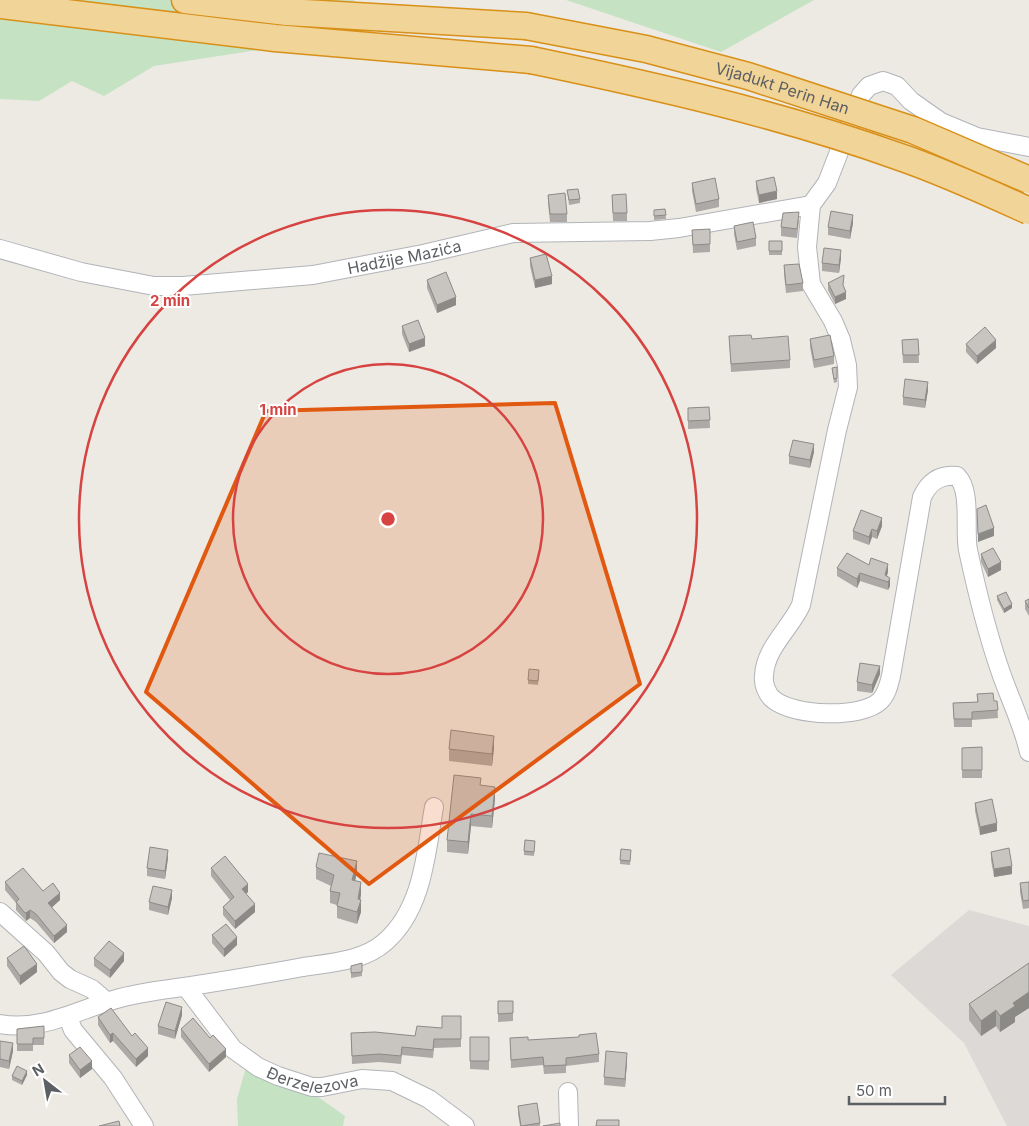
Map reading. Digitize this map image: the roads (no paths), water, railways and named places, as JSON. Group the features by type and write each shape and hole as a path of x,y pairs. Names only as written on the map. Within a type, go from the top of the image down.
{"highway":[{"name":"Vijadukt Perin Han","path":"185,0 287,12 526,26 646,49 748,76 913,130 1029,180"},
{"name":"Vijadukt Perin Han","path":"0,5 275,38 531,60 658,86 815,130 900,156 1029,211"}],"street":[{"path":"1029,146 977,137 941,122 911,101 897,86 883,81 869,86 861,95 827,184 811,205 807,247 811,284 833,321 841,340 848,365 848,387 801,605 795,618 768,657 764,677 766,690 772,699 780,704 798,709 832,713 864,710 881,700 891,676 922,497 931,483 940,477 957,476 964,487 965,534 980,603 1001,673 1025,734 1029,752"},
{"name":"Hadžije Mazića","path":"0,249 81,272 154,286 183,286 313,275 513,233 660,230 811,205"},
{"path":"0,1024 30,1024 68,1017 108,1002 137,994 352,958 384,944 402,923 415,899 421,878 434,807"},
{"path":"0,912 46,953 61,972 70,979 92,989 108,1002"},
{"name":"Đerzelezova","path":"186,987 233,1049 258,1067 312,1087 322,1087 362,1079 392,1081 429,1099 465,1126"},
{"path":"68,1017 73,1030 113,1078 144,1126"},
{"path":"568,1092 570,1126"}]}
